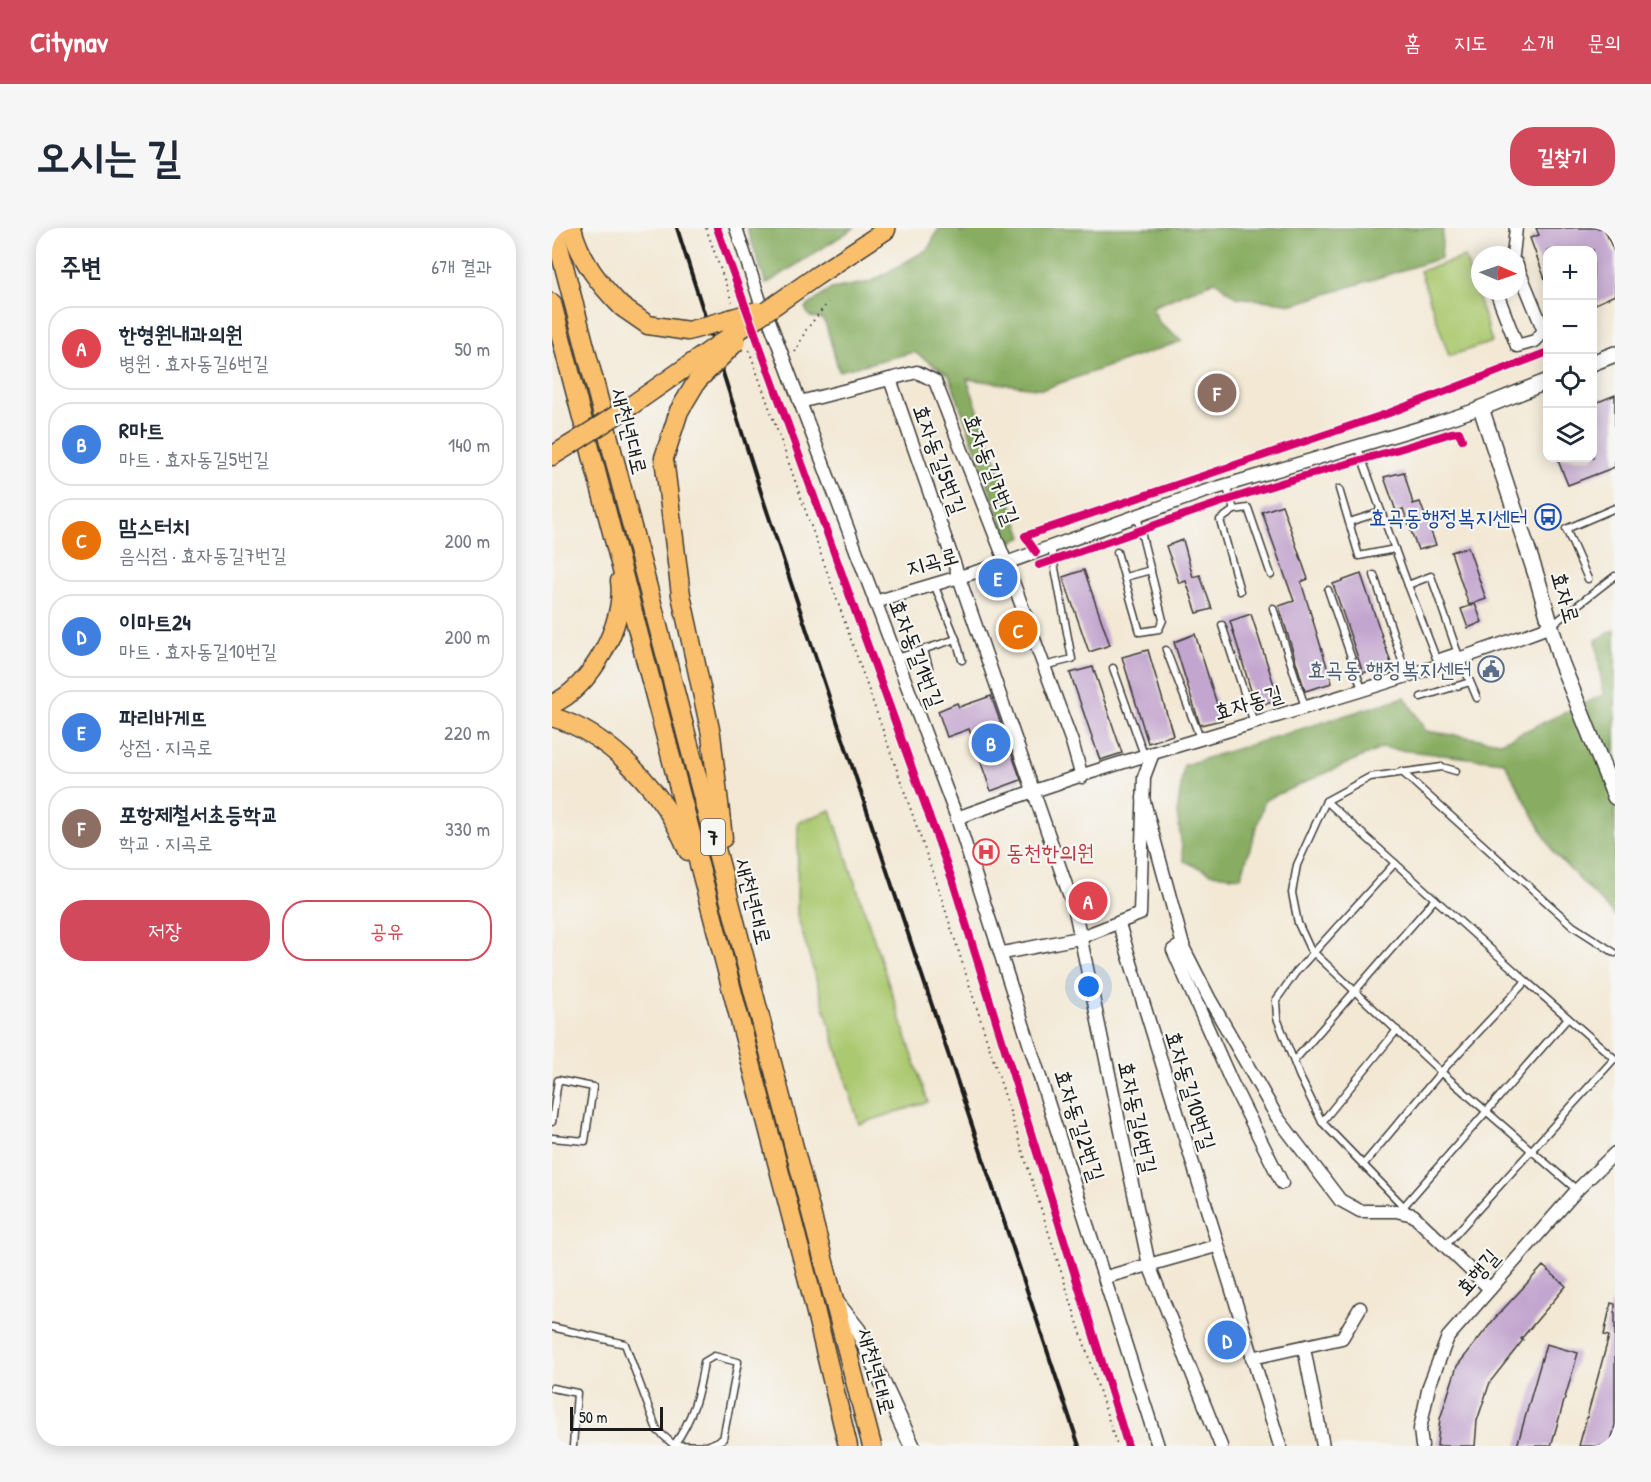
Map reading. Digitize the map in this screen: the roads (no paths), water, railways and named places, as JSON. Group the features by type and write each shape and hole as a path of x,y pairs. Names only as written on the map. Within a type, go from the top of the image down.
{"main road":[{"name":"새천년대로","path":"554,228 872,1446"},
{"path":"572,228 589,267 622,307 648,325 688,331 767,310"},
{"path":"552,456 632,405 767,310 888,229"},
{"name":"새천년대로","path":"552,303 810,1288 848,1446"},
{"path":"731,906 711,734 681,595 664,458 680,411 697,381 767,310"},
{"path":"552,704 592,673 614,629 621,590 613,529"},
{"path":"552,717 606,744 649,784 686,846 715,922"}],"street":[{"name":"효자동길1번길","path":"736,228 957,818"},
{"path":"1513,246 1516,228"},
{"path":"1499,300 1516,346 1535,341 1544,331 1525,286"},
{"path":"1597,361 1615,354"},
{"name":"효자동길7번길","path":"890,379 916,372 935,381 1006,563 1082,777"},
{"path":"800,402 890,379"},
{"name":"효자동길5번길","path":"890,379 960,576 1031,791"},
{"name":"지곡로","path":"875,602 1006,563 1226,484 1436,423 1543,383"},
{"name":"효자로","path":"1481,408 1561,662 1615,797"},
{"name":"효자동길","path":"957,818 1031,791 1407,676 1459,656 1551,626"},
{"path":"1003,953 1079,938 1140,914 1144,777 1149,754"},
{"name":"효자동길6번길","path":"1031,791 1075,911 1149,1265 1221,1446"},
{"path":"1143,798 1183,944 1209,998 1277,1117 1340,1200 1360,1211 1396,1211 1413,1215 1490,1289"},
{"name":"효자동길2번길","path":"957,818 1003,953 1158,1446"},
{"name":"효자동길10번길","path":"1119,924 1216,1246 1280,1446"},
{"path":"1183,944 1173,950 1231,1081 1282,1183"},
{"name":"효행길","path":"1422,1446 1420,1429 1429,1386 1448,1337 1577,1190 1615,1153"},
{"path":"1106,1277 1216,1246"},
{"path":"833,1298 858,1330 912,1446"},
{"path":"1251,1358 1342,1338 1360,1308"},
{"path":"1304,1348 1323,1446"}],"lane":[{"path":"1357,445 1436,658 1459,656"},
{"path":"1226,484 1234,510"},
{"path":"1339,489 1359,556 1395,549"},
{"path":"1240,591 1220,520 1234,510 1248,508 1271,575"},
{"path":"1588,579 1566,529 1615,508"},
{"path":"1348,522 1381,512"},
{"path":"1117,552 1140,632 1159,629 1163,620 1137,516"},
{"path":"1044,666 1072,659 1051,547"},
{"path":"1125,577 1151,570"},
{"path":"1374,576 1407,676"},
{"path":"1408,585 1431,576 1459,656 1477,698"},
{"path":"1551,626 1615,576"},
{"path":"934,584 962,660"},
{"path":"1328,590 1362,690"},
{"path":"1273,608 1305,707"},
{"path":"1222,625 1254,723"},
{"path":"897,658 956,639"},
{"path":"924,650 930,671"},
{"path":"1166,650 1200,739"},
{"path":"1113,668 1149,754"},
{"path":"1421,697 1470,682"},
{"path":"1456,771 1442,767 1370,777 1326,801 1298,865 1292,893 1298,923 1314,952 1441,1071 1577,1190"},
{"path":"1401,771 1574,926 1615,953"},
{"path":"1326,801 1615,1059 1530,1149 1445,1246"},
{"path":"1395,863 1314,952 1276,1000 1277,1018 1322,1122 1413,1215"},
{"path":"1294,1061 1435,899"},
{"path":"1363,1166 1441,1071 1526,981"},
{"path":"1404,1206 1568,1018"},
{"path":"1322,1122 1397,1030"},
{"path":"552,1122 558,1080 593,1087 585,1141 552,1138"},
{"path":"552,1327 625,1344 657,1430 674,1446 706,1446 723,1439 738,1362 714,1356 704,1362 698,1397 686,1428 674,1446"},
{"path":"552,1388 577,1393 573,1446"}],"railway":[{"path":"677,228 765,505 1079,1446"}],"place":[{"name":"포항제철서초등학교","path":"1217,393"},
{"name":"효곡동행정복지센터","path":"1548,517"},
{"name":"파리바게뜨","path":"998,578"},
{"name":"맘스터치","path":"1018,630"},
{"name":"효곡동 행정복지센터","path":"1491,669"},
{"name":"R마트","path":"991,743"},
{"name":"동천한의원","path":"986,852"},
{"name":"한형원내과의원","path":"1088,901"},
{"name":"이마트24","path":"1227,1340"}]}
